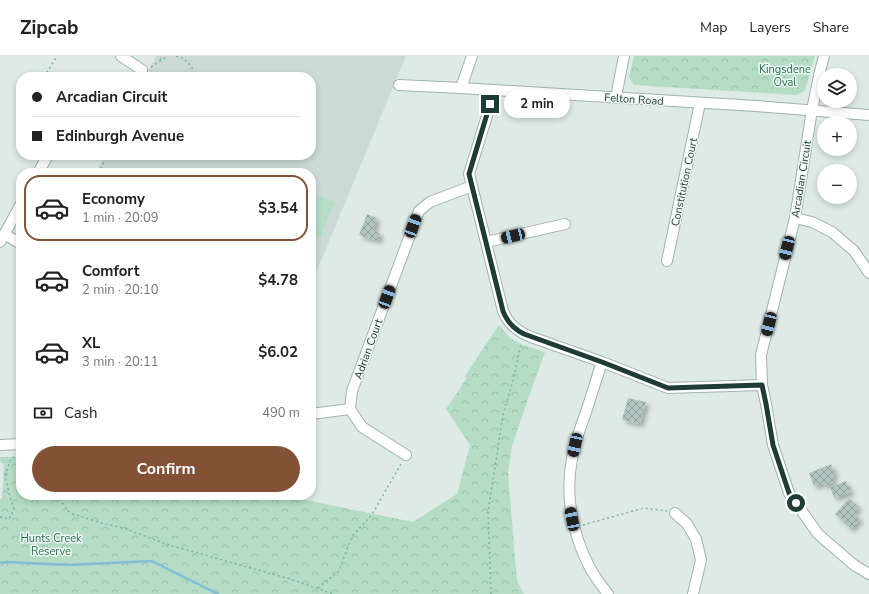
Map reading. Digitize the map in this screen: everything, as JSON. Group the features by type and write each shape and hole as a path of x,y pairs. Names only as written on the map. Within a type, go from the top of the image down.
{"street":[{"path":"121,56 142,70"},
{"path":"461,88 472,56"},
{"path":"616,97 624,56"},
{"name":"Arcadian Circuit","path":"824,56 812,110 795,218 762,355 762,385 773,445 789,493 818,534 854,565 869,574"},
{"name":"Felton Road","path":"399,85 616,97 869,115"},
{"path":"495,90 469,174 503,311 506,318 515,329 524,334 668,388 762,385"},
{"name":"Constitution Court","path":"667,261 700,103"},
{"name":"Adrian Court","path":"350,409 352,391 418,211 430,202 472,186"},
{"path":"16,213 2,238 16,242"},
{"path":"795,218 812,222 832,232 854,251 869,273"},
{"path":"486,242 565,224"},
{"path":"602,362 575,445 572,459 569,493 574,528 581,548 590,566 608,594"},
{"path":"316,413 350,409 362,427 406,455"},
{"path":"0,445 16,444"},
{"path":"674,513 687,524 696,539 701,560 693,594"}],"path":[{"path":"47,72 57,56"},
{"path":"159,61 162,56"},
{"path":"142,70 154,65 168,56"},
{"path":"176,56 183,58 192,67 192,72"},
{"path":"492,594 488,512 503,415 524,334"},
{"path":"318,589 339,571 352,536 371,516 406,455"},
{"path":"0,517 9,519 14,509 6,476 11,458 16,456"},
{"path":"60,500 70,513 126,529 169,545 282,577 333,594"},
{"path":"574,528 644,508 674,513"}],"shaded area":[{"path":"156,56 406,56 316,273 316,168 98,168 102,160 316,160 316,72 148,72"}],"green space":[{"name":"Kingsdene Oval","path":"634,56 815,56 805,90 796,95 634,85 629,78"},
{"path":"316,195 334,202 320,238 316,236"},
{"name":"Hunts Creek Reserve","path":"499,325 510,338 523,345 545,352 512,446 508,473 517,581 524,594 0,594 0,499 2,499 4,465 0,461 0,457 16,457 16,500 305,500 413,522 457,494 470,445 446,409 467,378 465,376"}],"building":[{"path":"367,214 377,218 373,231 380,233 378,241 359,235"},
{"path":"628,398 646,402 640,424 622,420"},
{"path":"831,464 835,475 832,476 834,482 824,486 823,483 814,486 809,473"},
{"path":"846,481 851,492 834,498 830,487"},
{"path":"849,498 859,507 853,513 860,519 851,529 835,514"}],"waterway":[{"path":"0,563 7,562 68,565 152,561 218,594"}],"route":[{"path":"490,104 469,174 503,311 510,324 524,334 668,388 762,385 773,445 789,493 796,503"}]}
